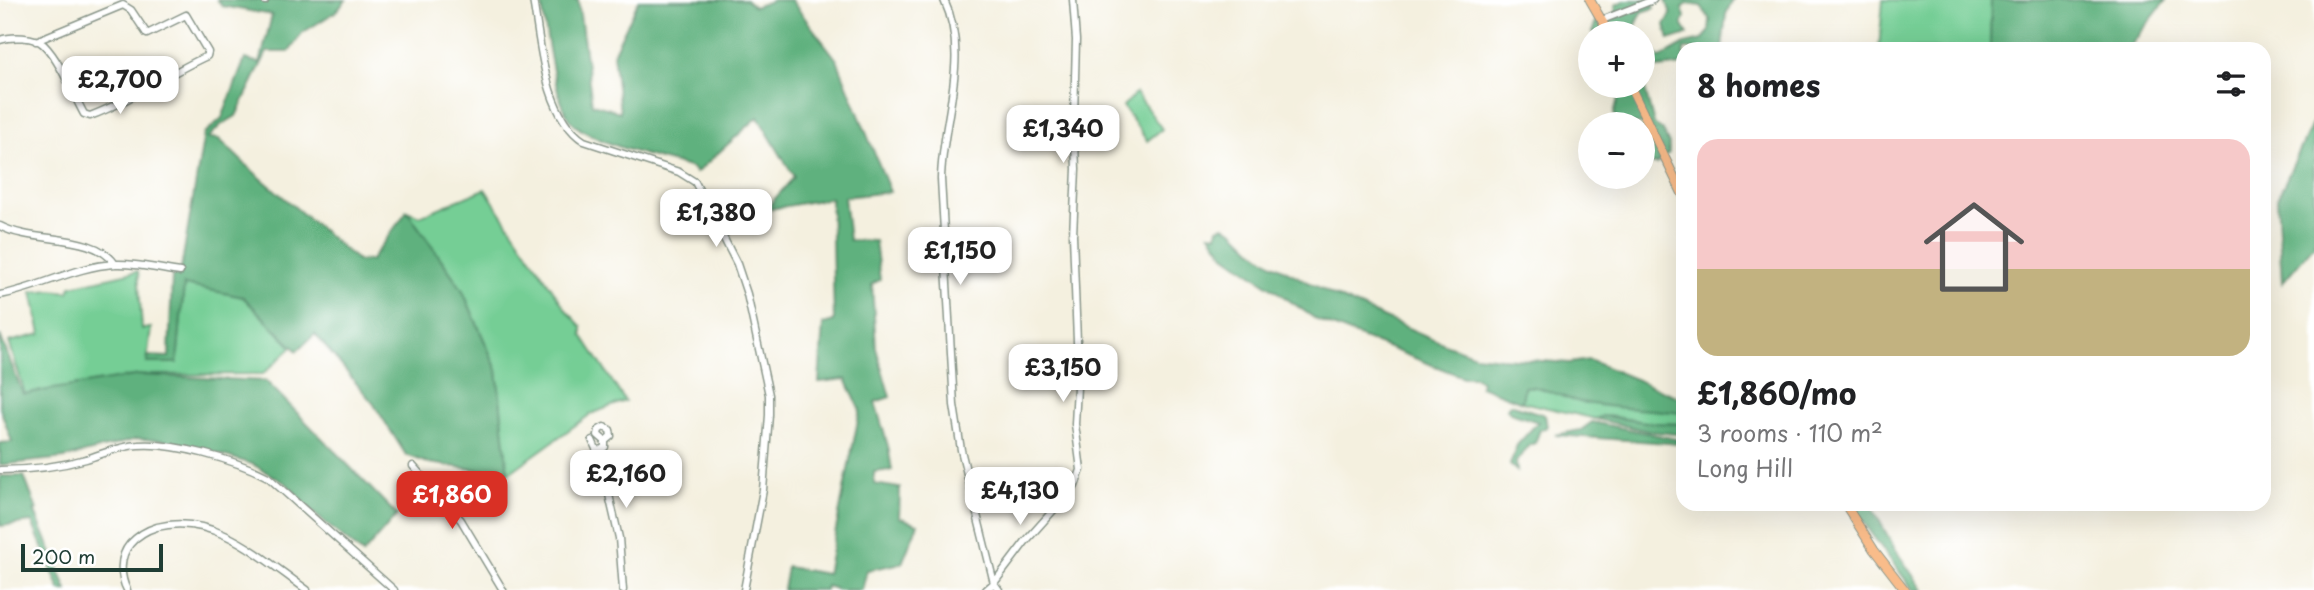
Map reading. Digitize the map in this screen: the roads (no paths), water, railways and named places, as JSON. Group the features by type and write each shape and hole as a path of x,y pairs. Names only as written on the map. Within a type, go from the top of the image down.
{"main road":[{"path":"1590,0 1602,20"},
{"path":"1636,98 1676,181"},
{"path":"1849,511 1874,550 1905,590"}],"street":[{"path":"533,0 554,102 567,125 584,141 679,172 695,182 737,264 747,293 769,395 762,490 744,590"},
{"path":"944,0 953,22 958,57 940,179 954,405 968,482 997,587"},
{"path":"986,590 997,587 1025,542 1075,485 1082,470 1075,424 1078,368 1073,235 1076,40 1073,0"},
{"path":"1602,20 1653,0"},
{"path":"0,40 14,37 44,45 84,114 90,116 207,56 207,49 186,15 147,34 131,10 123,5 36,41"},
{"path":"0,226 32,236 92,246 107,253 115,264"},
{"path":"0,295 76,272 115,264 180,272"},
{"path":"592,440 598,452 619,538 623,590"},
{"path":"598,452 605,447 605,441"},
{"path":"0,470 50,467 138,444 219,458 268,477 394,590"},
{"path":"412,466 461,520 503,590"},
{"path":"127,590 122,566 126,550 133,541 152,529 178,524 203,527 228,536 307,590"}]}
